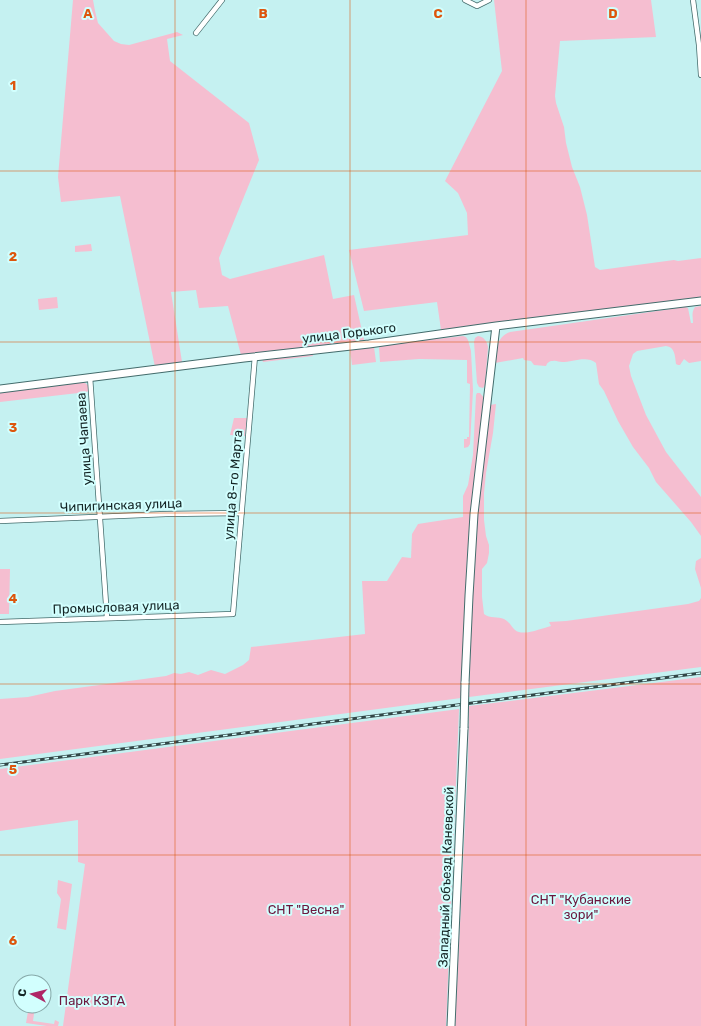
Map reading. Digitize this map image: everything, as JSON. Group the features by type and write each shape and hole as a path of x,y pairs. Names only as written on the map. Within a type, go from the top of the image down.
{"main road":[{"name":"улица Горького","path":"0,389 256,356 369,344 496,326 701,301"},
{"name":"Западный объезд Каневской","path":"451,1026 469,589 474,514 496,326"}],"street":[{"path":"196,33 222,0"},
{"path":"465,0 477,6 489,0"},
{"path":"693,0 700,46 701,75"},
{"name":"улица 8-го Марта","path":"233,614 256,356"},
{"name":"улица Чапаева","path":"90,378 107,618"},
{"name":"Чипигинская улица","path":"0,520 158,514 242,513"},
{"name":"Промысловая улица","path":"0,622 233,614"}],"green space":[{"path":"73,0 93,0 98,23 114,41 121,44 129,45 177,32 183,35 167,39 170,61 249,123 259,160 219,258 222,275 230,279 324,255 333,299 354,295 364,340 241,355 228,306 199,308 196,290 171,292 182,362 155,367 120,196 61,202 58,177"},
{"path":"494,0 651,0 656,37 560,41 555,96 556,103 564,127 572,167 580,187 587,215 595,267 600,270 701,258 701,297 441,330 437,302 364,311 349,250 468,235 467,213 458,193 445,181 502,71"},
{"path":"91,244 92,251 75,252 75,246"},
{"path":"57,297 58,308 39,310 38,299"},
{"path":"701,306 701,361 689,363 684,359 680,365 678,365 676,364 673,350 666,346 637,351 633,354 629,366 631,376 646,415 666,452 701,497 701,536 691,522 656,482 649,468 633,447 599,384 596,363 588,359 584,359 562,362 554,361 549,362 546,366 544,366 534,365 531,361 524,360 523,358 495,363 496,349 499,341 505,334 510,332 685,307 688,308 691,323 693,323 694,309 695,307"},
{"path":"463,336 468,340 471,351 473,390 470,444 468,447 464,448 464,439 469,437 470,384 467,383 467,360 419,359 380,362 379,348 381,345"},
{"path":"478,336 485,340 488,347 485,385 483,388 479,387 477,383 474,342 475,338"},
{"path":"374,347 376,362 352,365 350,349"},
{"path":"312,353 313,356 263,362 262,359"},
{"path":"82,382 89,386 89,390 87,392 0,402 0,391"},
{"path":"477,393 480,393 484,398 471,505 467,558 461,698 0,759 0,699 28,697 55,691 166,676 174,673 181,674 189,672 198,675 211,670 225,674 243,665 249,660 251,647 365,634 362,581 387,581 402,557 411,558 412,534 418,524 463,517 463,496 468,485 473,455"},
{"path":"496,404 484,493 484,520 489,553 487,563 482,569 482,597 484,614 504,619 515,630 523,633 551,626 549,622 688,604 699,601 701,598 701,667 469,697 473,575 478,505 490,405"},
{"path":"234,418 247,418 245,436 230,435"},
{"path":"701,558 701,588 695,569 696,561"},
{"path":"0,569 10,569 9,614 0,614"},
{"name":"СНТ \"Кубанские зори\"","path":"701,677 701,1026 455,1026 468,761 469,706"},
{"name":"СНТ \"Весна\"","path":"459,709 446,1026 63,1026 85,864 78,862 78,820 0,831 0,769"},
{"path":"58,880 72,884 66,930 57,928 61,899 57,893"},
{"path":"28,1014 34,1014 33,1021 54,1024 55,1020 59,1022 58,1026 26,1023"}],"railway":[{"path":"0,765 701,673"}],"park label":[{"name":"Парк КЗГА","path":"92,1000"}]}
